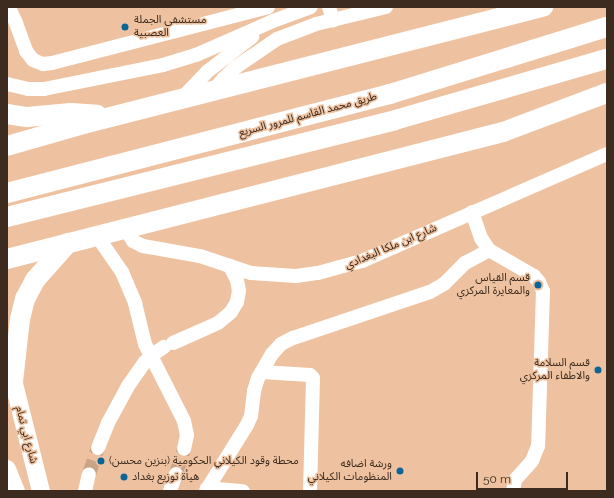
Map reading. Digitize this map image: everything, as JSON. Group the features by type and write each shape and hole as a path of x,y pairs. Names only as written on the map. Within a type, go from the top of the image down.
{"highway":[{"path":"7,146 109,118 543,7"},
{"name":"طريق محمد القاسم للمرور السريع","path":"7,193 390,94 607,27"},
{"path":"7,217 395,120 607,59"},
{"path":"7,259 503,132 607,93"},
{"path":"7,114 39,117 81,113 109,118"},
{"path":"13,382 20,319 25,299 35,280 68,243"}],"main road":[{"name":"شارع ابي تمام","path":"7,354 23,424 42,491"},
{"path":"7,405 23,424"},
{"path":"8,471 16,491"}],"street":[{"path":"7,8 10,10 16,22 26,51 33,60 43,64 52,64 268,7"},
{"path":"7,84 28,89 44,89 163,65 196,55 273,21 311,7"},
{"path":"214,91 230,72 263,47 331,14 386,7"},
{"path":"180,100 213,66 273,21"},
{"name":"شارع ابن ملكا البغدادي","path":"125,228 133,241 143,246 195,255 251,273 273,276 296,276 338,269 362,261 607,154"},
{"path":"472,212 481,238 489,250 534,276 539,282 543,292 538,446 532,461 515,480 513,491"},
{"path":"97,236 114,258 129,287 145,344 184,420 187,435 184,449"},
{"path":"207,490 247,425 253,407 254,391 262,372 276,348 287,340 430,292 444,284 465,262 489,250"},
{"path":"98,448 120,399 138,370 151,356 168,345 218,323 231,312 237,302 239,291 237,280 230,266"},
{"path":"262,372 310,375 313,378 310,491"},
{"path":"86,491 89,474"},
{"path":"170,491 176,474"},
{"path":"207,490 243,491"}],"tunnel":[{"path":"89,474 98,448"},
{"path":"176,474 184,449"}],"place":[{"name":"مستشفى الجملة العصبية","path":"125,27"},
{"name":"قسم القياس والمعايرة المركزي","path":"538,285"},
{"name":"قسم السلامة والاطفاء المركزي","path":"598,370"},
{"name":"محطة وقود الكيلاني الحكومية (بنزين محسن)","path":"101,461"},
{"name":"ورشة اضافه المنظومات الكيلاني","path":"400,471"},
{"name":"هيأة توزيع بغداد","path":"124,477"}]}
